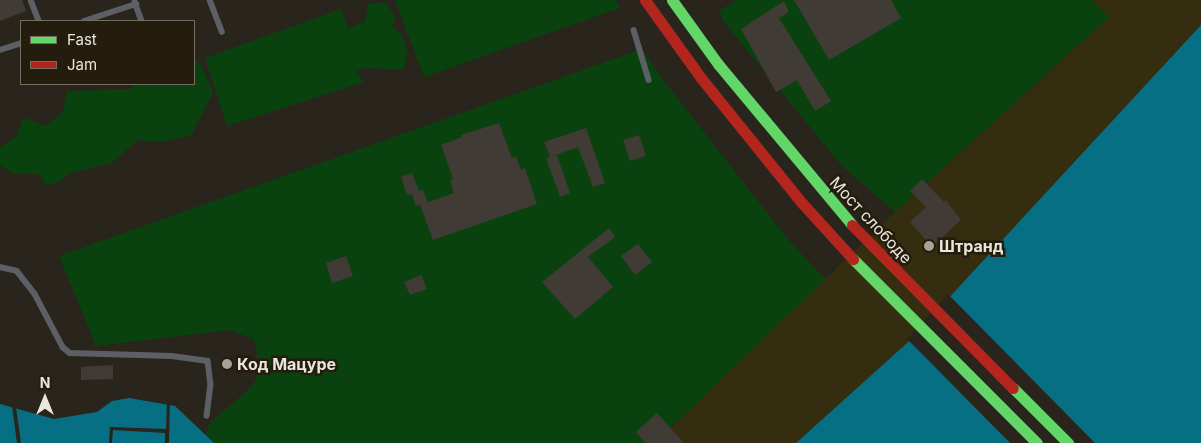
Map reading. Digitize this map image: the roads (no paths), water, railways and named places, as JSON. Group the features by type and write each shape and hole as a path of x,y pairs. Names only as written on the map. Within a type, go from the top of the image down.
{"highway":[{"path":"645,0 700,78 802,203 858,264 1037,443"},
{"name":"Мост слободе","path":"672,0 736,88 824,195 1068,443"}],"lane":[{"path":"32,0 39,20"},
{"path":"210,0 222,32"},
{"path":"87,20 135,2 142,20"},
{"path":"634,30 649,80"},
{"path":"0,50 20,43"},
{"path":"0,267 16,271 35,294 63,346 70,353 172,356 208,361 211,384 207,416"}],"water":[{"path":"1201,25 1201,443 796,443 907,343"},
{"path":"129,398 175,406 214,443 0,443 0,404 54,419 97,412 112,401"}],"place":[{"name":"Штранд","path":"929,246"},
{"name":"Код Мацуре","path":"227,364"}]}
